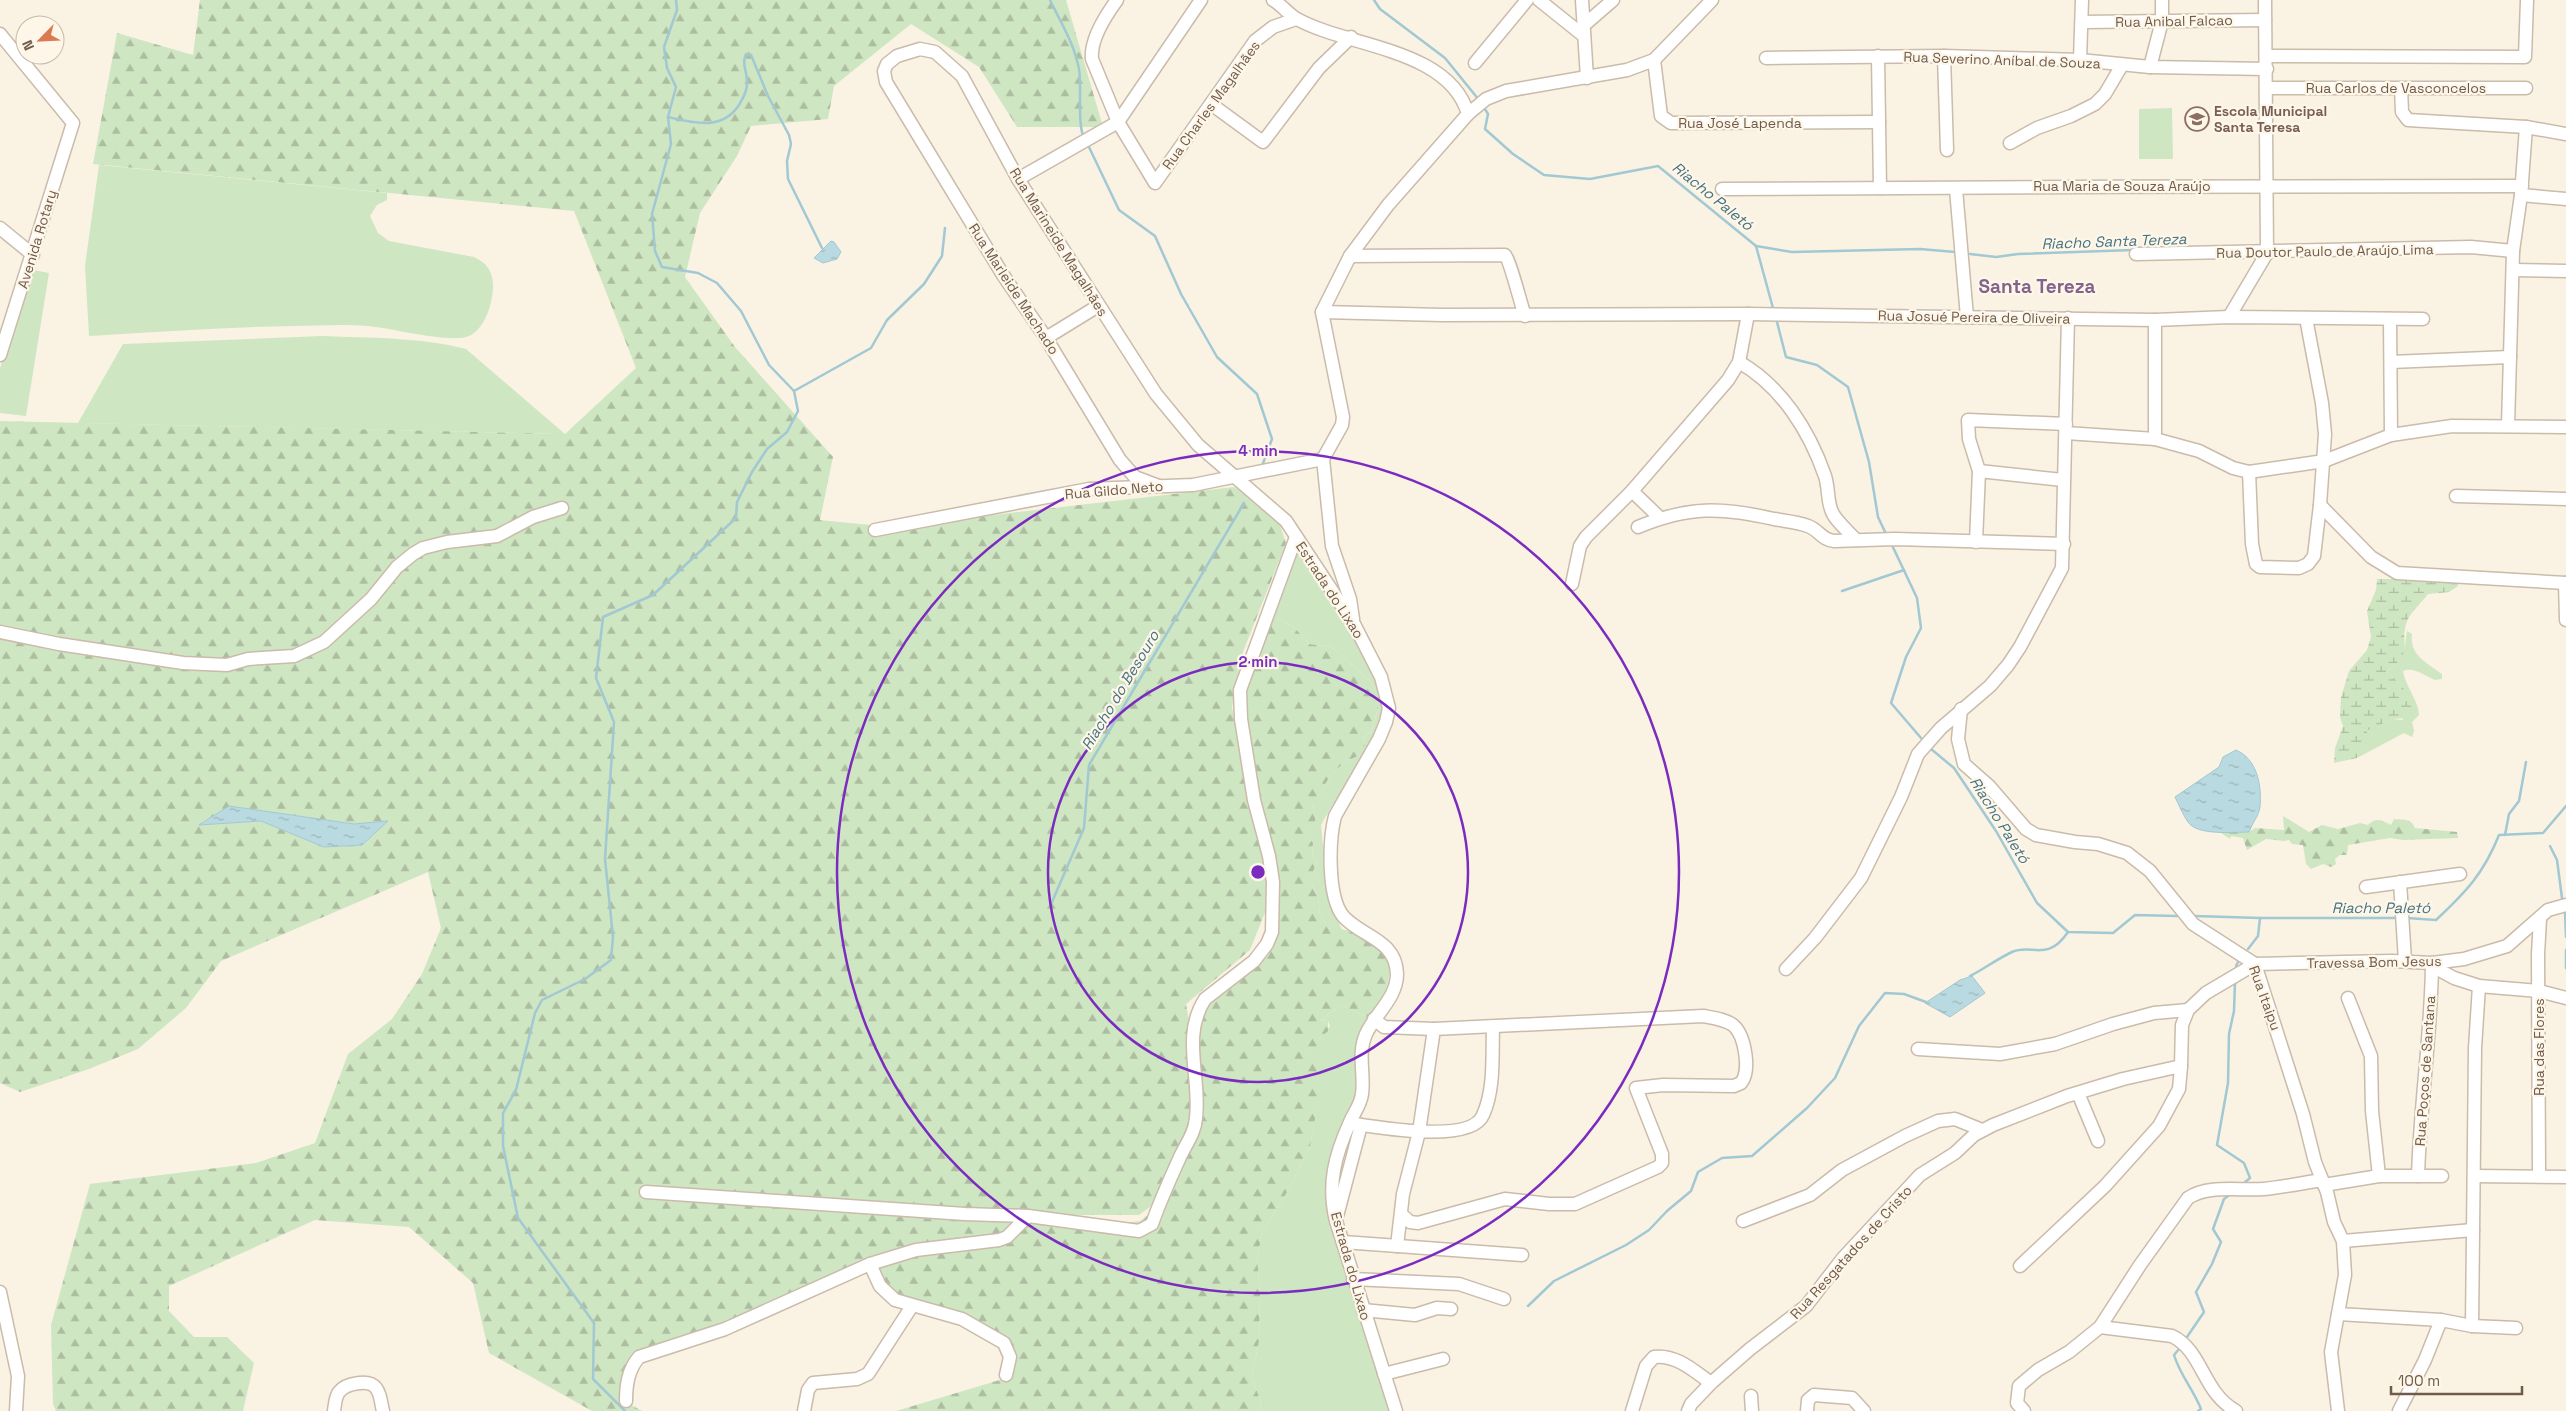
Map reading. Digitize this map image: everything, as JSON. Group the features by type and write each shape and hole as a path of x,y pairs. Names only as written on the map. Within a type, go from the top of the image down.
{"street":[{"path":"1118,0 1091,51 1095,70 1118,122"},
{"path":"1018,179 1118,122 1200,0"},
{"path":"1273,0 1296,19 1395,52 1437,74 1460,94 1468,114"},
{"path":"1475,63 1527,0"},
{"path":"1538,0 1583,31"},
{"path":"1582,0 1587,78"},
{"path":"1583,31 1613,0"},
{"path":"1354,624 1350,599 1332,546 1323,458 1342,425 1343,417 1322,312 1350,256 1388,205 1468,114 1482,102 1506,91 1627,70 1654,60 1710,0"},
{"path":"2080,60 2082,0"},
{"path":"2150,67 2162,21 2162,0"},
{"path":"2229,317 2267,252 2265,0"},
{"path":"2266,56 2525,57 2527,0"},
{"name":"Rua Charles Magalhães","path":"1118,122 1156,182 1255,42 1273,27 1296,19"},
{"name":"Rua Anibal Falcao","path":"2082,22 2265,20"},
{"name":"Avenida Rotary","path":"0,34 73,123 0,355"},
{"path":"1211,104 1263,142 1319,68 1351,38"},
{"name":"Rua Marineide Magalhães","path":"884,76 887,64 897,56 920,49 935,52 948,61 962,76 978,102 1018,179 1098,306 1168,411 1193,440 1232,477"},
{"path":"1878,56 1880,188"},
{"path":"1944,56 1947,150"},
{"name":"Rua Severino Aníbal de Souza","path":"1766,58 1944,56 2080,60 2150,67 2267,69"},
{"name":"Rua José Lapenda","path":"1654,60 1661,116 1671,123 1879,122"},
{"path":"2010,143 2042,126 2071,116 2101,100 2122,65"},
{"name":"Rua Marleide Machado","path":"884,76 1003,275 1046,338 1129,473 1159,486"},
{"name":"Rua Carlos de Vasconcelos","path":"2267,88 2526,88"},
{"path":"2402,88 2402,112 2408,120 2526,127 2566,134"},
{"path":"2508,426 2513,251 2522,191 2526,127"},
{"name":"Rua Maria de Souza Araújo","path":"1722,189 1956,189 2027,185 2103,188 2267,186 2522,191 2566,199"},
{"path":"1956,189 1967,317"},
{"path":"0,228 33,255"},
{"name":"Rua Doutor Paulo de Araújo Lima","path":"2136,254 2470,248 2513,251"},
{"path":"1350,256 1505,255 1510,262 1512,280 1524,316"},
{"path":"2513,270 2566,271"},
{"path":"1046,338 1098,306"},
{"name":"Rua Josué Pereira de Oliveira","path":"1322,312 1524,316 1748,314 2155,320 2229,317 2423,319"},
{"path":"1572,584 1580,546 1586,538 1632,491 1728,380 1738,362 1748,314"},
{"path":"1786,969 1815,938 1861,878 1901,797 1918,754 1961,709 1990,686 2008,666 2062,568 2068,318"},
{"path":"2249,472 2252,544 2257,566 2299,568 2308,564 2314,556 2324,462 2322,403 2306,318"},
{"path":"2390,319 2391,434"},
{"path":"2154,439 2155,320"},
{"path":"2391,362 2510,357"},
{"path":"1738,362 1770,383 1787,403 1801,425 1824,475 1833,514 1856,540"},
{"path":"1976,542 1979,471 1969,439 1968,420 2066,428 2154,439 2199,451 2233,468 2249,472 2324,462 2391,434 2452,426 2566,427"},
{"name":"Rua Gildo Neto","path":"875,530 1089,489 1193,485 1323,458"},
{"path":"1979,471 2063,480"},
{"name":"Estrada do Lixao","path":"1232,477 1275,510 1296,537 1354,624 1381,677 1389,708 1379,740 1335,816 1331,830 1331,865 1335,897 1343,916 1382,942 1394,960 1397,974 1393,992 1374,1019 1361,1050 1362,1096 1356,1124 1339,1146 1331,1174 1336,1221 1396,1411"},
{"path":"1632,491 1660,518"},
{"path":"2456,496 2566,499"},
{"path":"2320,505 2380,565 2397,573 2566,583 2566,620"},
{"path":"0,632 59,644 183,663 227,665 248,659 294,656 324,642 371,598 397,567 418,551 447,542 497,536 533,517 562,508"},
{"path":"1638,527 1660,518 1700,510 1739,511 1808,526 1826,540 1895,539 2064,544"},
{"path":"646,1192 965,1214 1028,1216 1139,1231 1152,1224 1161,1198 1195,1127 1197,1107 1192,1045 1193,1029 1199,1008 1205,999 1254,961 1268,944 1274,914 1273,882 1269,856 1254,800 1241,719 1240,690 1296,537"},
{"name":"Rua Itaipu","path":"1961,709 1958,739 1964,764 1989,786 2026,829 2036,835 2098,844 2127,853 2150,871 2193,924 2255,964 2301,1106 2312,1154 2323,1182 2334,1222 2343,1241 2345,1275 2331,1352 2338,1411"},
{"path":"2366,887 2460,874"},
{"path":"2400,882 2405,961"},
{"name":"Travessa Bom Jesus","path":"2255,964 2405,961 2432,965 2482,955 2502,948 2514,941 2554,907 2566,906"},
{"name":"Rua das Flores","path":"2539,1176 2538,954 2540,919"},
{"path":"2020,1266 2105,1186 2159,1126 2179,1089 2182,1025 2188,1010 2212,989 2255,964"},
{"path":"2432,965 2454,978 2479,986 2539,991 2566,998"},
{"name":"Rua Poços de Santana","path":"2418,1176 2432,965"},
{"path":"2472,1326 2475,1048 2479,986"},
{"path":"2348,998 2371,1056 2372,1111 2378,1176"},
{"path":"1918,1049 2000,1054 2055,1044 2113,1024 2154,1013 2188,1010"},
{"path":"1374,1019 1384,1027 1434,1029 1704,1016 1718,1018 1735,1027 1739,1033 1746,1074 1741,1083 1734,1086 1663,1085 1636,1088 1662,1154 1662,1163 1584,1202 1562,1205 1505,1198 1418,1223 1410,1222 1401,1214"},
{"path":"1356,1124 1419,1132 1461,1129 1479,1121 1483,1116 1489,1092 1493,1027"},
{"path":"1397,1246 1403,1194 1419,1132 1434,1029"},
{"name":"Rua Resgatados de Cristo","path":"1688,1411 1691,1404 1711,1384 1750,1349 1806,1306 1843,1258 1920,1175 1954,1153 1982,1130 2078,1093 2123,1079 2181,1066"},
{"path":"2078,1093 2098,1141"},
{"path":"1743,1221 1810,1195 1842,1170 1905,1136 1938,1121 1955,1119 1982,1130"},
{"path":"2024,1411 2016,1403 2019,1386 2038,1370 2069,1352 2100,1327 2180,1206 2195,1193 2211,1190 2265,1189 2378,1176 2442,1176"},
{"path":"2474,1176 2566,1177"},
{"path":"626,1402 627,1382 632,1368 639,1357 725,1329 870,1264 916,1250 999,1240 1007,1236 1028,1216"},
{"path":"2343,1241 2473,1230"},
{"path":"1343,1242 1522,1255"},
{"path":"870,1264 874,1276 886,1293 896,1300 962,1320 998,1339 1008,1350 1010,1357 1006,1375"},
{"path":"1353,1278 1459,1284 1504,1299"},
{"path":"0,1292 18,1376 16,1411"},
{"path":"804,1411 808,1390 813,1383 858,1379 868,1374 912,1306"},
{"path":"1363,1310 1415,1315 1437,1308 1451,1309"},
{"path":"2338,1314 2441,1320 2472,1326 2516,1328"},
{"path":"2400,1411 2425,1360 2441,1320"},
{"path":"2100,1327 2172,1336 2179,1339 2195,1358 2213,1392 2224,1404 2236,1411"},
{"path":"1632,1411 1646,1366 1654,1357 1665,1357 1680,1362 1711,1384"},
{"path":"1384,1374 1442,1360"},
{"path":"334,1411 338,1393 344,1388 363,1383 372,1384 377,1388 383,1411"},
{"path":"1807,1411 1808,1400 1814,1395 1852,1398 1864,1411"},
{"path":"1752,1396 1752,1411"}],"green space":[{"path":"200,0 1066,0 1103,127 1017,127 979,67 911,24 834,86 828,119 751,126 737,156 700,213 685,277 735,347 833,457 820,520 890,527 1234,487 1275,510 1286,543 1241,657 1232,707 1263,844 1268,905 1250,950 1186,1004 1196,1061 1196,1125 1150,1207 1139,1215 1030,1215 1126,1223 1140,1221 1160,1206 1204,1115 1196,1028 1207,999 1221,985 1268,956 1279,913 1276,856 1255,781 1242,700 1248,677 1273,618 1293,626 1309,644 1332,647 1371,682 1380,700 1372,731 1363,738 1366,753 1353,758 1331,775 1319,797 1313,803 1315,822 1305,833 1313,843 1312,855 1317,862 1311,876 1311,882 1318,896 1320,915 1327,926 1357,933 1371,940 1381,949 1387,959 1388,982 1378,1006 1369,1018 1341,1005 1320,1020 1328,1021 1328,1031 1319,1039 1316,1051 1309,1052 1320,1068 1322,1080 1310,1146 1289,1189 1263,1231 1257,1257 1260,1296 1259,1341 1252,1377 1260,1400 1261,1411 896,1411 1013,1376 1013,1357 1010,1345 998,1334 965,1316 899,1296 880,1279 875,1266 898,1259 989,1246 1010,1238 1027,1215 1018,1214 1021,1218 1007,1234 989,1240 916,1251 871,1264 799,1296 639,1358 628,1383 628,1403 642,1411 592,1411 489,1353 473,1283 409,1227 315,1220 169,1286 169,1311 194,1337 227,1337 254,1363 243,1411 56,1411 53,1404 51,1325 90,1184 256,1163 315,1143 348,1054 392,1019 422,974 441,928 428,872 221,961 186,1008 138,1049 89,1069 20,1092 0,1083 0,421 565,434 636,368 574,211 93,164 117,33 193,55","holes":["229,806 354,824 387,822 362,845 324,847 261,821 200,825"]},
{"path":"2172,108 2173,159 2139,159 2139,109"},
{"path":"99,165 387,193 387,200 377,205 370,216 378,233 389,241 474,257 482,262 488,268 493,281 492,300 487,314 475,332 460,338 435,337 378,327 349,325 242,327 89,336 85,266"},
{"path":"34,270 49,273 26,416 0,413 0,368"},
{"path":"322,336 413,340 466,349 565,434 78,423 123,344"},
{"path":"1299,548 1336,601 1368,659 1383,701 1382,719 1377,737 1353,778 1331,807 1321,825 1328,898 1342,930 1327,926 1320,915 1318,896 1311,882 1311,876 1317,862 1312,855 1313,843 1304,833 1315,819 1313,802 1319,797 1331,775 1353,758 1366,753 1363,738 1372,731 1380,700 1371,682 1332,647 1309,644 1293,626 1273,618 1248,677 1290,557 1294,549"},
{"path":"2377,579 2457,579 2458,586 2449,592 2428,594 2415,609 2408,619 2405,628 2404,652 2396,664 2386,672 2402,685 2413,709 2409,716 2390,720 2368,730 2357,758 2334,763 2335,748 2343,726 2340,717 2341,697 2349,671 2367,650 2371,637 2367,611 2376,590"},
{"path":"2407,631 2412,634 2413,648 2416,653 2442,674 2442,679 2435,680 2411,670 2403,671 2419,715 2412,722 2414,731 2412,737 2404,733 2357,758 2367,730 2392,719 2403,720 2402,685 2386,672 2403,655"},
{"path":"2283,816 2309,832 2322,825 2338,829 2360,823 2368,825 2376,820 2391,825 2394,819 2409,821 2415,828 2457,832 2458,838 2403,840 2390,838 2348,845 2347,855 2340,855 2335,859 2336,864 2331,867 2323,864 2311,869 2306,864 2303,845 2292,844 2289,840 2266,839 2247,850 2243,838 2231,836 2230,839 2221,833 2231,830 2249,832 2255,828 2284,830"},
{"path":"1341,1005 1369,1018 1359,1093 1327,1189 1392,1411 1261,1411 1260,1400 1252,1377 1259,1341 1260,1296 1257,1257 1263,1231 1289,1189 1310,1146 1319,1094 1313,1059 1309,1052 1330,1026 1328,1021 1320,1020"}],"water":[{"path":"831,241 834,242 841,252 837,259 823,263 814,258"},
{"path":"2236,750 2249,760 2259,782 2260,807 2249,832 2216,832 2193,826 2186,819 2175,797 2219,767 2223,757"},
{"path":"229,806 354,824 388,821 362,845 324,847 261,821 199,825"},
{"path":"1972,976 1985,993 1950,1017 1925,1003 1960,980"}],"waterway":[{"path":"625,1411 593,1379 594,1323 518,1218 503,1146 503,1113 516,1090 535,1013 542,1000 585,979 611,960 613,937 605,859 614,722 596,678 603,617 653,595 736,518 737,502 752,472 767,449 787,432 798,411 794,391 769,365 741,311 717,283 698,273 662,267 655,251 652,214 671,144 668,117 676,87 667,68 664,47 677,10 676,0"},
{"name":"Riacho do Besouro","path":"1050,0 1067,33 1077,60 1080,77 1080,115 1084,138"},
{"name":"Riacho Paletó","path":"1374,0 1380,9 1445,58 1479,100"},
{"path":"668,117 697,123 716,122 724,119 739,105 746,92 747,80 744,65 746,54 751,55 768,96 789,135 791,144 787,161 788,179 822,248"},
{"name":"Riacho Paletó","path":"1483,106 1488,114 1485,129 1513,154 1544,175 1590,179 1658,166 1756,246 1773,308"},
{"name":"Riacho do Besouro","path":"1088,145 1119,210 1155,236 1181,294 1217,357 1257,394 1272,439 1262,466"},
{"path":"794,391 871,348 887,320 924,284 942,256 945,228"},
{"name":"Riacho Santa Tereza","path":"1756,246 1792,252 1920,249 1955,252"},
{"name":"Riacho Santa Tereza","path":"1970,254 1996,257 2018,254 2133,250"},
{"name":"Riacho Paletó","path":"1777,322 1786,357 1817,365 1848,387 1869,462 1878,517 1887,536"},
{"name":"Riacho do Besouro","path":"1052,902 1084,828 1089,765 1244,503"},
{"name":"Riacho Paletó","path":"1891,543 1917,598 1921,628 1906,657 1891,703 1921,738"},
{"path":"1842,591 1904,570"},
{"name":"Riacho Paletó","path":"1931,749 1954,768 1996,831 2037,903 2068,932 2113,933 2135,915 2177,916"},
{"path":"2505,835 2509,814 2519,801 2526,762"},
{"name":"Riacho Paletó","path":"2407,918 2436,920 2473,881 2487,860 2499,835 2543,833 2566,806"},
{"path":"2550,846 2557,860 2562,898"},
{"path":"2565,912 2566,937"},
{"path":"2195,916 2260,918 2258,936 2248,949"},
{"name":"Riacho Paletó","path":"2260,918 2399,918"},
{"path":"1970,976 2012,952 2026,949 2046,950 2053,947 2068,932"},
{"path":"2566,950 2566,968"},
{"path":"2236,966 2239,960"},
{"path":"2235,982 2234,1011 2229,1034 2228,1083 2217,1145 2244,1163 2250,1178 2244,1183"},
{"path":"1528,1306 1554,1281 1626,1245 1649,1230 1667,1211 1691,1191 1698,1172 1722,1158 1752,1156 1807,1108 1835,1078 1859,1026 1885,993 1904,994 1926,1002"},
{"path":"2187,1337 2204,1312 2196,1292 2212,1264 2221,1242 2213,1229 2224,1199 2228,1196"},
{"path":"2179,1349 2174,1355 2201,1409 2198,1411"}],"place":[{"name":"Escola Municipal Santa Teresa","path":"2197,119"}],"district":[{"name":"Santa Tereza","path":"2037,286"}]}
